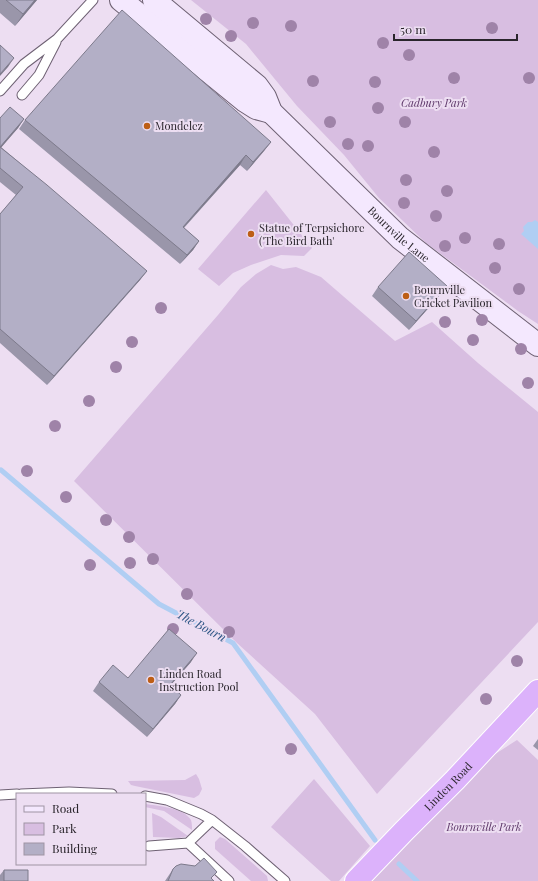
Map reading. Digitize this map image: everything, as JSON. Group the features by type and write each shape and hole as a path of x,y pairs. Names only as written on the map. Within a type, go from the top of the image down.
{"highway":[{"name":"Linden Road","path":"356,881 404,830 455,780 538,691"}],"street":[{"name":"Bournville Lane","path":"121,0 245,101 256,108 271,112"},
{"name":"Bournville Lane","path":"154,0 257,86 265,97 271,112 400,238 538,344"}],"lane":[{"path":"0,91 24,64 57,39 93,0"},
{"path":"22,95 39,75 57,39"},
{"path":"45,793 90,793"},
{"path":"0,795 16,794"},
{"path":"146,796 168,800 212,820 245,846 285,881"},
{"path":"149,846 188,843 212,820"},
{"path":"188,843 229,881"}],"green space":[{"name":"Cadbury Park","path":"191,0 538,0 538,324 426,243 379,198 344,155 297,106 246,44"},
{"path":"266,190 312,248 304,256 281,255 251,265 233,273 219,286 198,269"},
{"path":"271,265 283,269 296,267 321,277 395,341 432,322 478,363 538,412 538,622 377,794 315,714 237,643 74,481 241,287 256,274"},
{"name":"Bournville Park","path":"517,740 538,760 538,881 356,881 455,780"},
{"path":"196,774 202,789 199,795 194,798 131,785 128,781 185,780"},
{"path":"314,779 370,846 339,881 331,881 271,827"},
{"path":"146,804 170,808 182,812 191,820 192,830 164,811 146,807"},
{"path":"152,813 161,817 188,836 179,838 153,837"},
{"path":"220,837 225,839 267,876 268,881 251,881 215,849 215,842"}],"water":[{"path":"535,220 538,222 538,249 521,234 524,231 523,227 528,222"}],"building":[{"path":"6,0 35,0 23,14"},
{"path":"122,10 271,142 253,162 246,155 183,227 199,241 187,255 25,120"},
{"path":"0,45 14,58 0,74"},
{"path":"10,107 24,119 0,147 0,118"},
{"path":"0,147 47,185 147,271 54,376 0,329 0,214 23,187 0,168"},
{"name":"Bournville Cricket Pavilion","path":"409,252 447,286 416,321 378,287"},
{"name":"Linden Road Instruction Pool","path":"169,629 197,653 170,685 181,695 153,729 99,682 113,665 128,678"},
{"path":"204,858 217,872 211,878 214,881 168,881 173,869 176,866 181,864 195,866"},
{"path":"4,870 28,870 28,881 4,881"}],"waterway":[{"name":"The Bourn","path":"1,470 159,604 233,643 375,840"},
{"name":"The Bourn","path":"399,864 417,881"}],"place":[{"name":"Mondelez","path":"147,126"},
{"name":"Statue of Terpsichore ('The Bird Bath'","path":"251,234"},
{"name":"Bournville Cricket Pavilion","path":"406,296"},
{"name":"Linden Road Instruction Pool","path":"151,680"}]}
